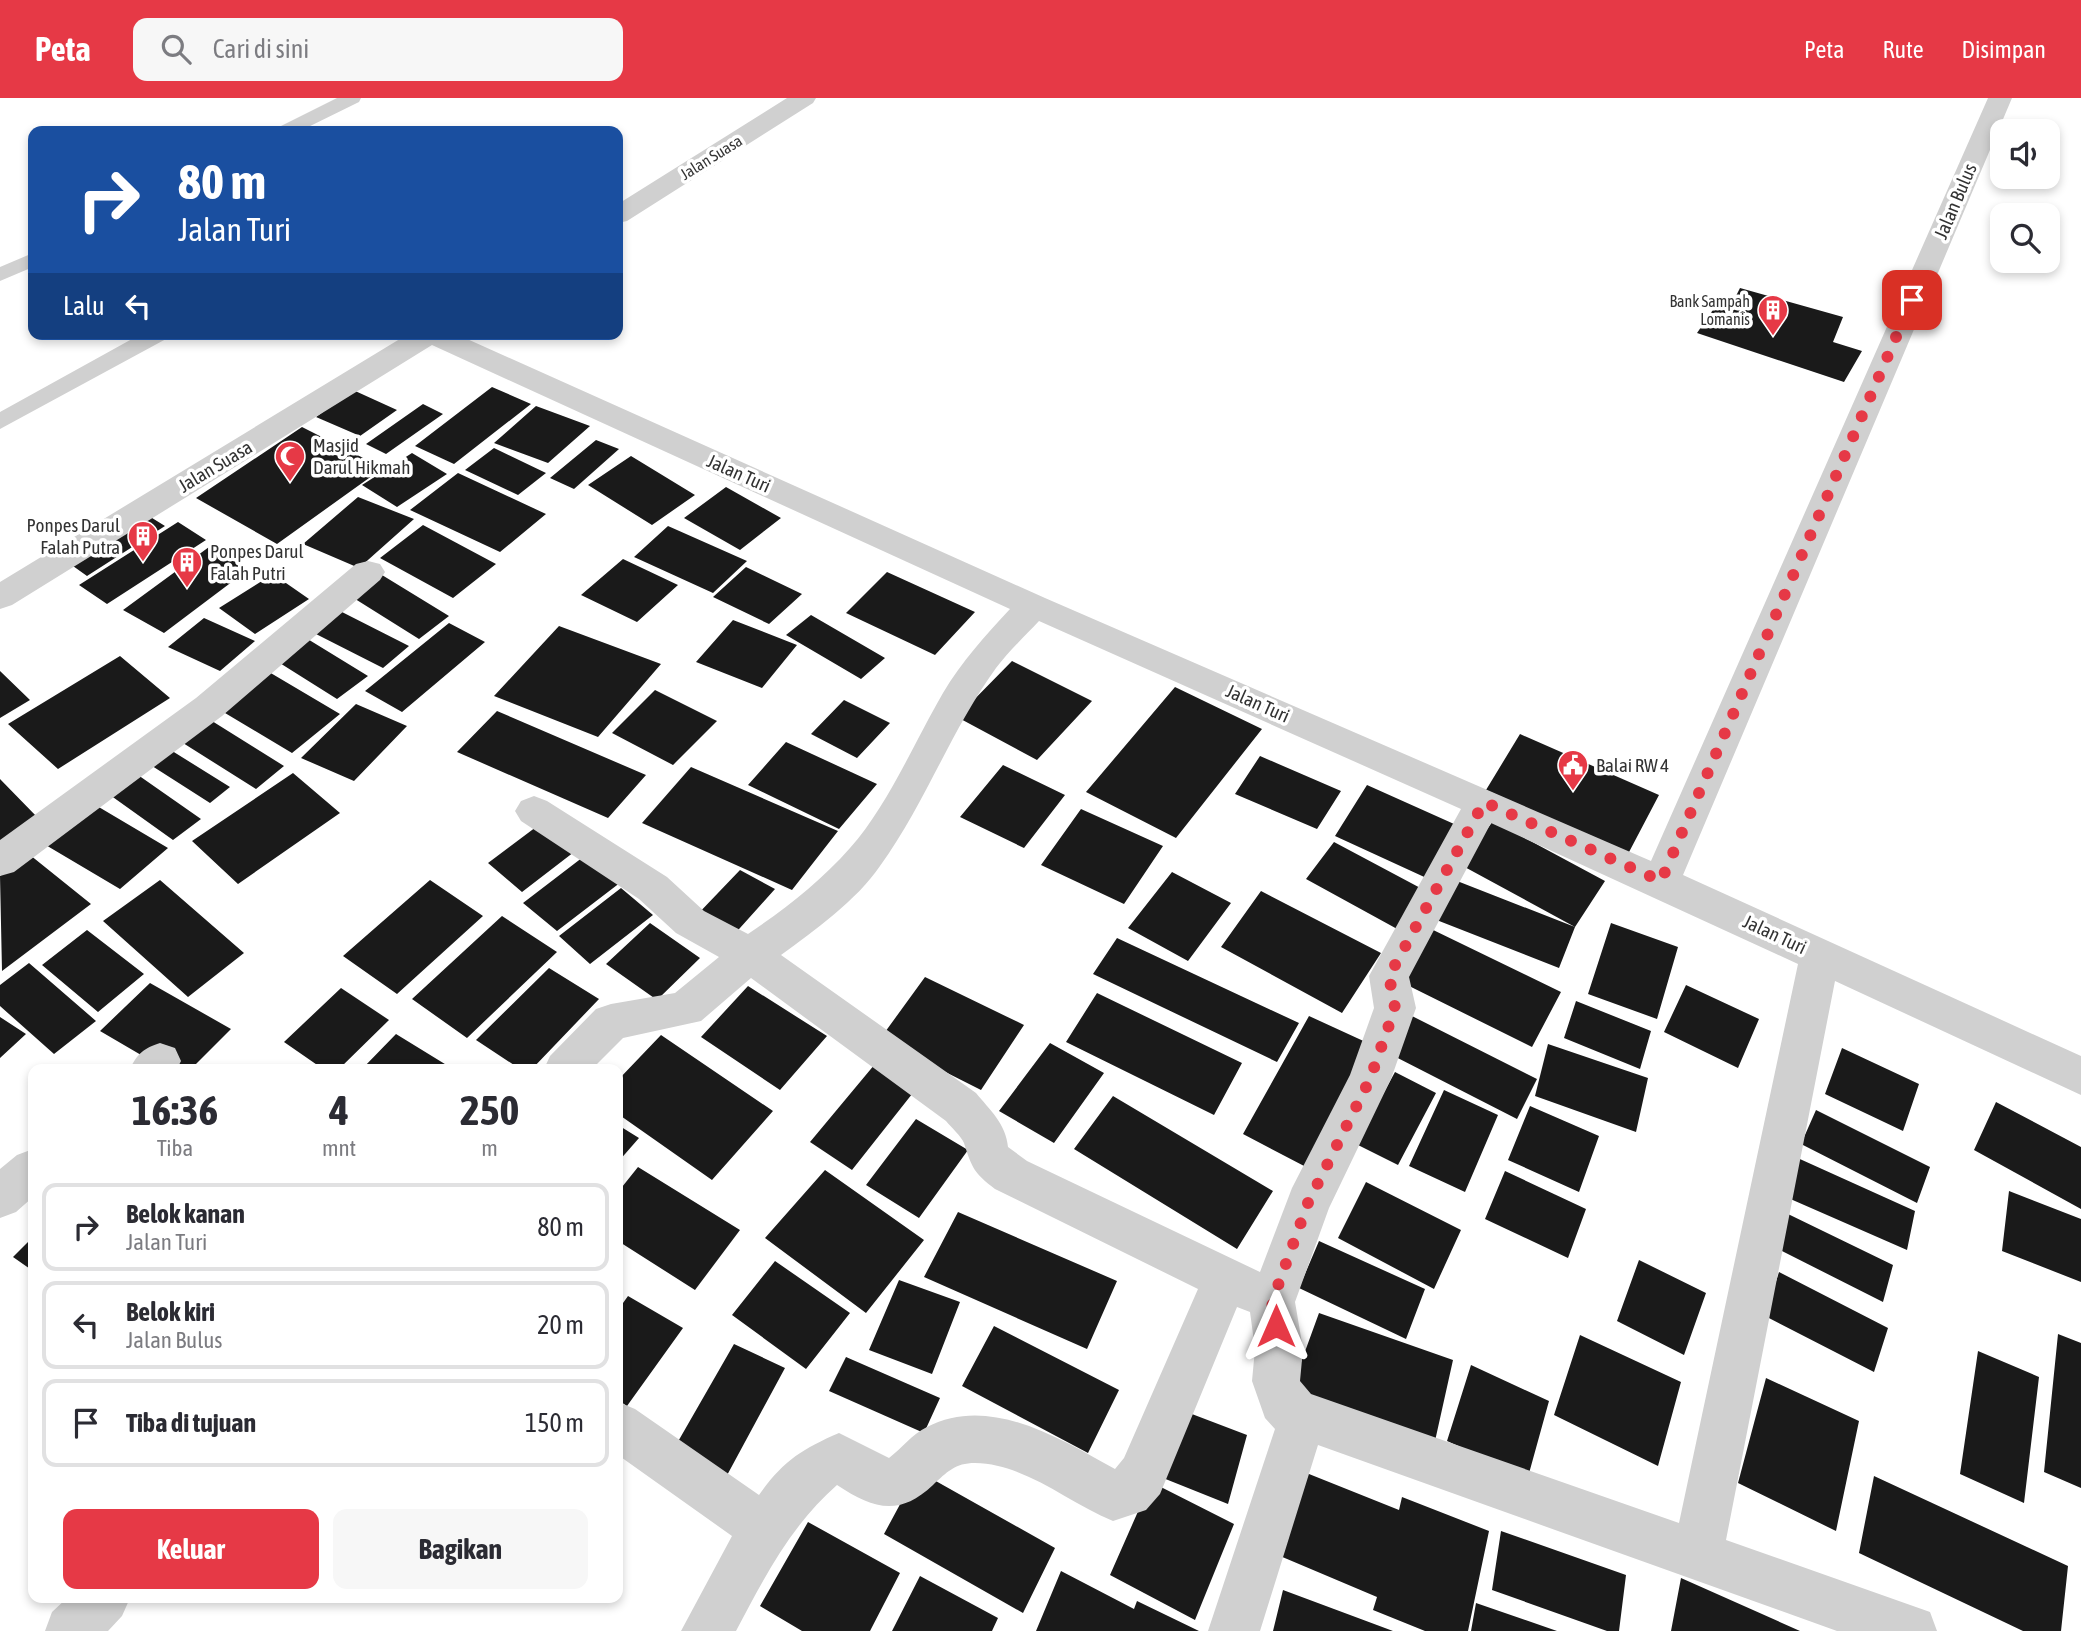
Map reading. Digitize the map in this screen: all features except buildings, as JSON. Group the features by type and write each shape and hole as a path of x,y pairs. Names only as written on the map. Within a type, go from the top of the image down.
{"street":[{"name":"Jalan Suasa","path":"623,212 804,98"},
{"name":"Jalan Bulus","path":"1661,881 2000,98"},
{"name":"Jalan Suasa","path":"0,597 420,340"},
{"name":"Jalan Turi","path":"443,340 1033,606 1661,881 2081,1076"},
{"path":"0,861 209,707 368,572"},
{"path":"570,1064 611,1022 686,1009 750,955 809,914 865,858 903,800 935,737 985,658 1033,606"},
{"path":"1484,802 1389,976 1395,1008 1370,1079 1308,1203 1272,1302 1279,1349 1276,1381 1283,1401 1296,1413 1911,1631"},
{"path":"534,811 653,888 690,922 750,955 961,1107 985,1136 986,1151 992,1161 1011,1175 1272,1302"},
{"path":"1697,1557 1821,956"},
{"path":"0,1197 28,1173"},
{"path":"707,1631 765,1530 804,1479 825,1461 839,1458 886,1483 900,1481 936,1449 952,1441 988,1440 1034,1454 1113,1496 1128,1492 1142,1476 1226,1279"},
{"path":"1234,1631 1299,1429 1296,1413"},
{"path":"623,1430 765,1530"},
{"path":"71,1631 99,1603"}],"lane":[{"path":"296,126 352,98"},
{"path":"0,275 28,261"},
{"path":"0,422 147,340"}],"place":[{"name":"Bank Sampah Lomanis","path":"1773,337"},
{"name":"Masjid Darul Hikmah","path":"290,483"},
{"name":"Ponpes Darul Falah Putra","path":"143,563"},
{"name":"Ponpes Darul Falah Putri","path":"187,589"},
{"name":"Balai RW 4","path":"1573,792"}],"route":[{"path":"1276,1326 1272,1302 1308,1203 1370,1079 1395,1008 1389,976 1484,802 1661,881 1912,300"}]}
